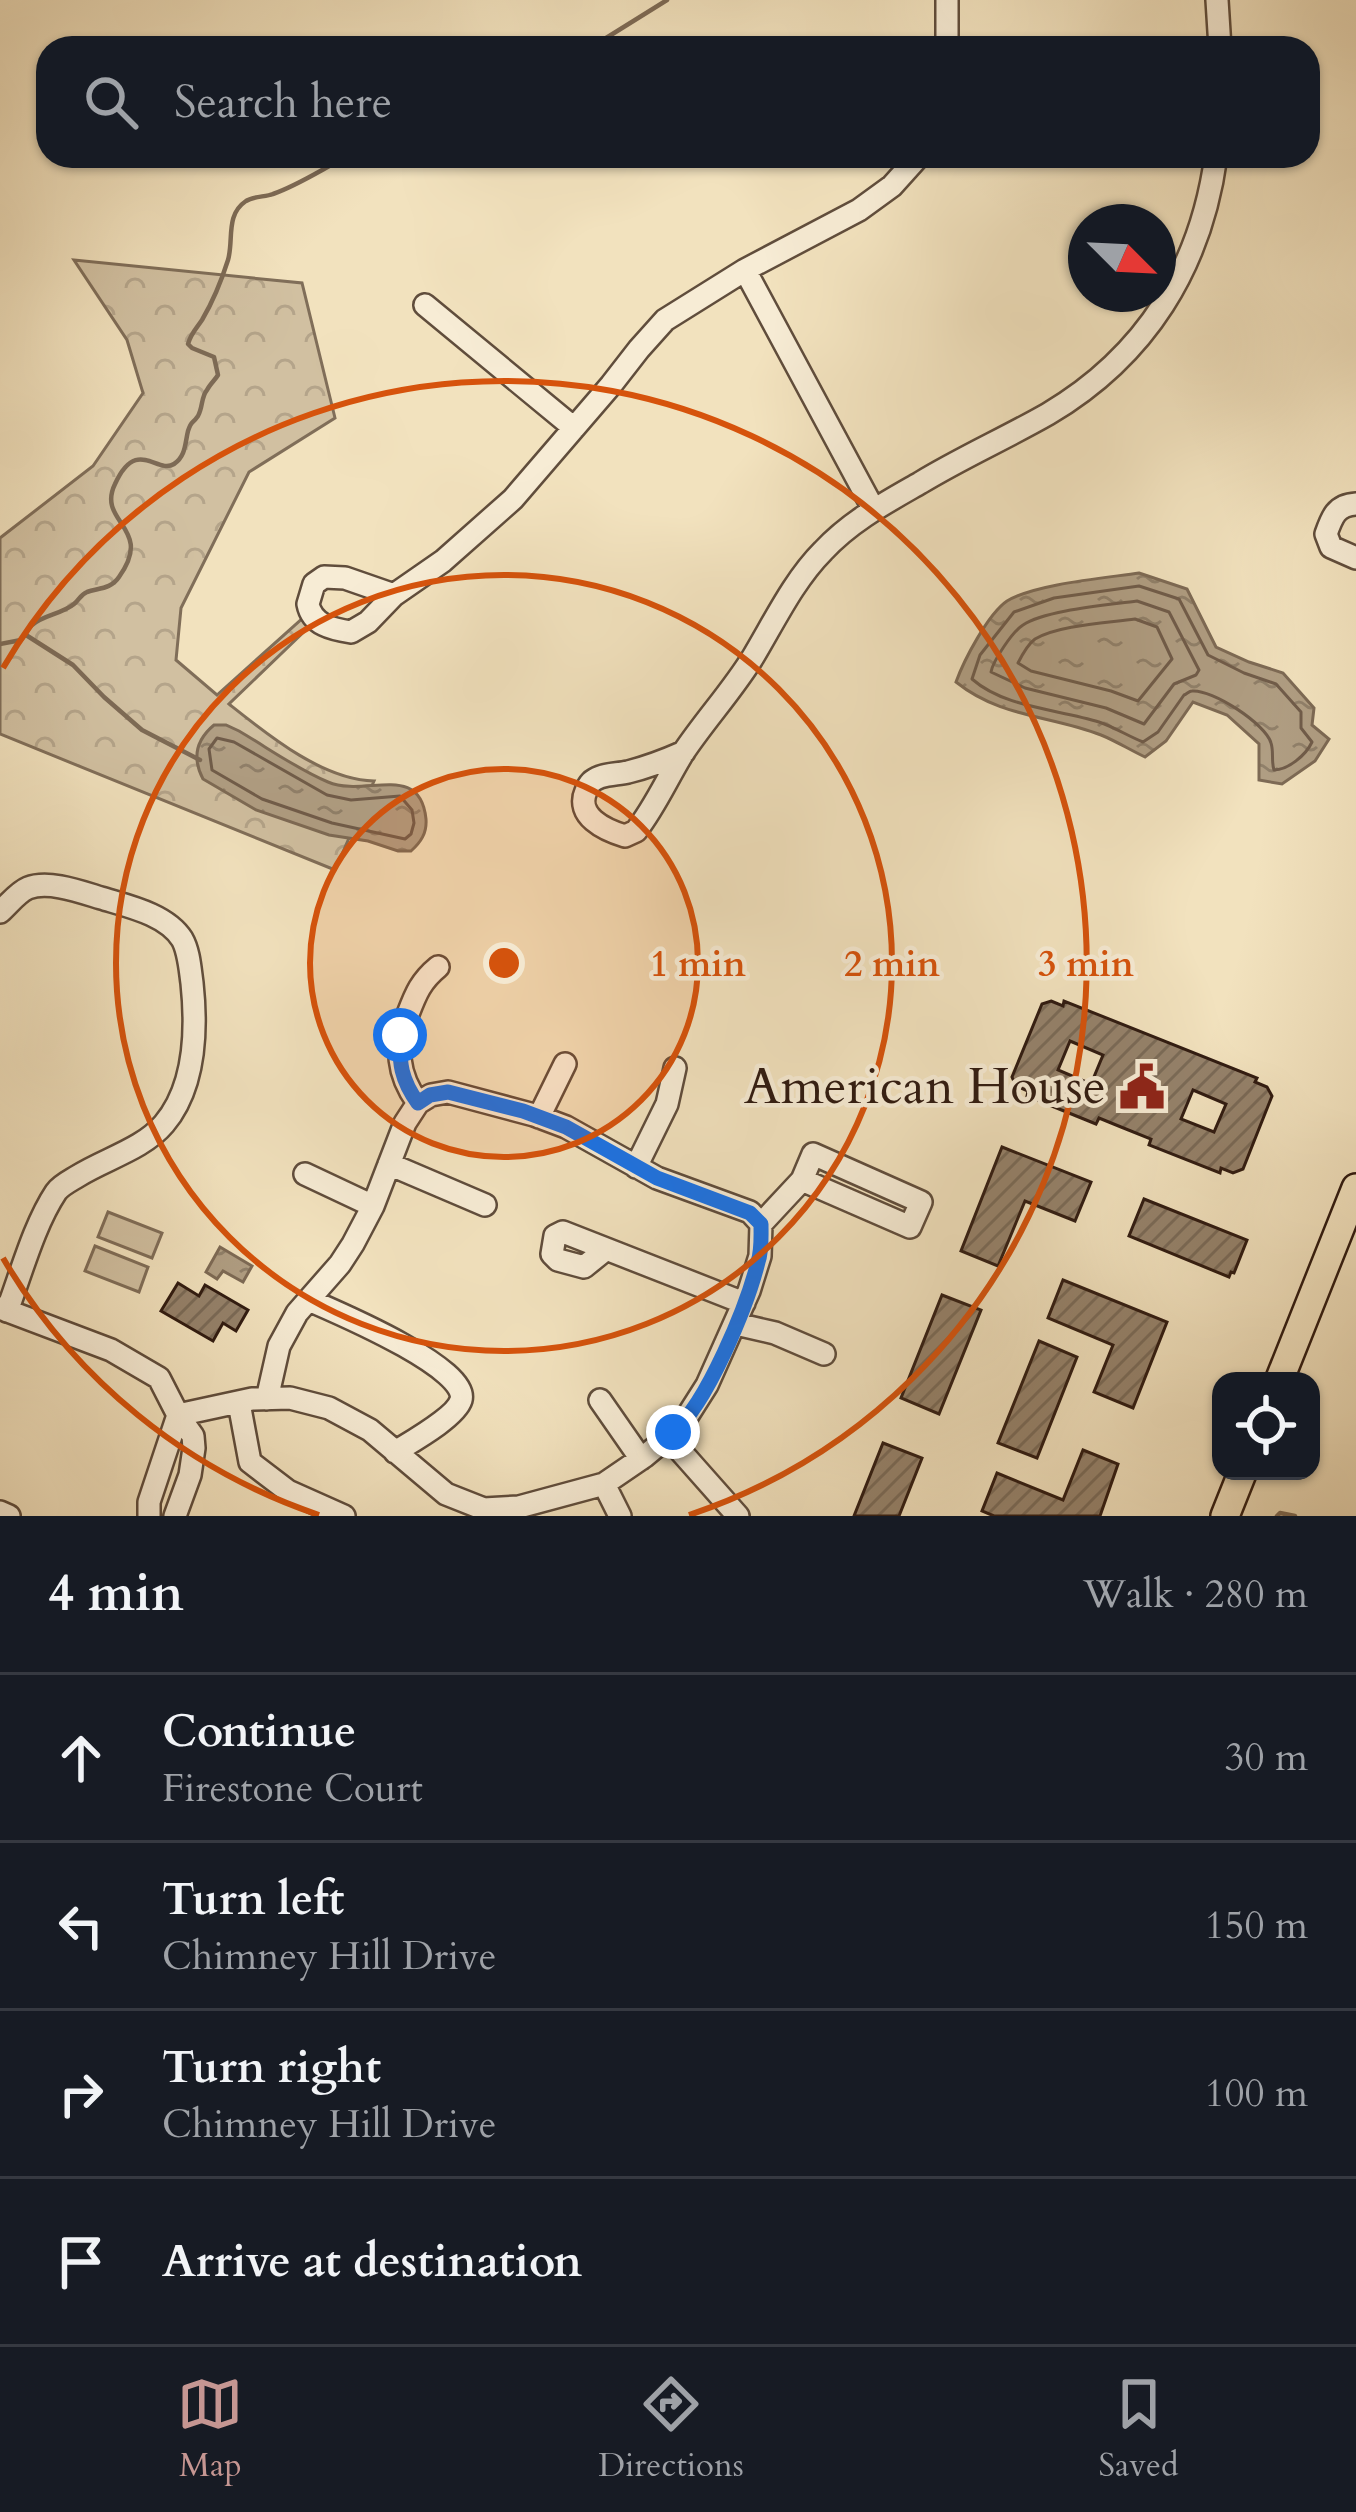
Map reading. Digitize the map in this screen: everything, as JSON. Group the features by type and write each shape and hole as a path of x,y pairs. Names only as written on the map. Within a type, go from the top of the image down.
{"main road":[{"path":"1283,1372 1356,1188"},
{"path":"1225,1516 1239,1480"}],"street":[{"path":"947,0 947,36"},
{"path":"1217,0 1219,36"},
{"path":"394,595 437,565 513,499 665,320 745,270 859,210 908,168"},
{"path":"684,752 651,766 601,776 586,790 584,808 610,832 625,836 636,831 818,555 850,524 1048,414 1120,359 1148,329 1176,287 1193,249 1214,168"},
{"path":"745,270 874,509"},
{"path":"424,305 574,428"},
{"path":"1356,504 1344,505 1333,514 1326,534 1331,548 1356,558"},
{"path":"0,912 29,888 52,887 104,899 166,922 183,940 190,965 194,1048 176,1106 146,1141 58,1188 4,1310 111,1350 160,1378 193,1436 194,1462 175,1516"},
{"path":"418,1103 404,1085 400,1035 420,982 438,967"},
{"path":"539,1117 565,1064"},
{"path":"636,1167 668,1104 675,1068"},
{"path":"268,1399 279,1346 297,1313 353,1244 405,1123 418,1103 430,1095 448,1092 566,1127 657,1178 750,1213 761,1224"},
{"path":"178,1415 268,1399 290,1398 328,1408 370,1430 446,1495 484,1509 526,1510 604,1484 681,1426 707,1385 760,1256 761,1224 802,1180 813,1154 921,1202 910,1227 802,1180"},
{"path":"389,1164 485,1205"},
{"path":"305,1174 373,1206"},
{"path":"605,1250 824,1354"},
{"path":"309,1300 400,1343 460,1389 457,1407 395,1452"},
{"path":"600,1400 640,1459"},
{"path":"239,1402 250,1462 288,1491 344,1516"},
{"path":"148,1516 178,1415"},
{"path":"668,1437 738,1516"},
{"path":"162,1467 190,1475"},
{"path":"604,1484 620,1516"},
{"path":"0,1512 9,1516"}],"green space":[{"path":"74,260 302,283 335,418 249,472 181,608 176,660 217,695 303,618 310,626 229,704 316,764 374,781 335,870 0,734 0,538 93,466 143,393 127,340"},
{"path":"108,1212 162,1233 152,1258 98,1237"},
{"path":"95,1246 148,1267 139,1292 85,1271"}],"water":[{"path":"1139,573 1187,589 1216,647 1283,673 1314,708 1312,725 1329,739 1315,761 1282,784 1259,780 1259,744 1227,715 1193,702 1166,741 1145,757 1082,728 990,703 956,682 985,627 1007,601 1052,586"},
{"path":"214,725 239,731 328,782 402,786 413,791 422,801 426,819 423,837 411,851 398,851 329,835 256,810 203,779 198,750"},
{"path":"220,1247 252,1266 243,1282 223,1271 217,1279 206,1272"}],"building":[{"name":"American House","path":"1051,1001 1063,1006 1064,1001 1257,1078 1255,1082 1267,1087 1272,1096 1243,1169 1233,1173 1221,1168 1220,1173 1149,1145 1151,1139 1099,1118 1096,1124 1027,1096 1028,1091 1016,1086 1012,1077 1042,1004","holes":["1070,1041 1103,1055 1091,1084 1058,1070","1193,1090 1226,1104 1214,1132 1181,1119"]},
{"path":"1002,1147 1091,1182 1075,1221 1025,1201 998,1266 961,1251"},
{"path":"1144,1199 1247,1240 1234,1273 1229,1277 1129,1236"},
{"path":"1063,1280 1167,1322 1133,1408 1094,1392 1113,1345 1048,1318"},
{"path":"178,1283 199,1296 205,1285 248,1310 236,1331 223,1323 213,1341 161,1311"},
{"path":"942,1295 981,1310 939,1414 901,1398"},
{"path":"1039,1341 1077,1357 1037,1458 998,1443"},
{"path":"883,1443 922,1458 899,1516 854,1516"},
{"path":"1083,1450 1118,1464 1100,1516 994,1516 982,1511 997,1473 1063,1500"}],"waterway":[{"path":"609,36 667,0"},
{"path":"0,644 21,640 36,622 119,577 131,547 113,508 115,484 123,470 139,459 167,466 178,461 190,425 218,375 214,357 188,344 223,275 235,213 249,199 273,194 326,168"},
{"path":"26,635 73,665 142,730 200,760"},
{"path":"1277,1516 1295,1516"}],"place":[{"name":"American House","path":"1142,1087"}],"route":[{"path":"400,1035 404,1085 418,1103 448,1092 523,1111 566,1127 657,1178 750,1213 761,1224 760,1256 736,1324 707,1385 673,1432"}]}
